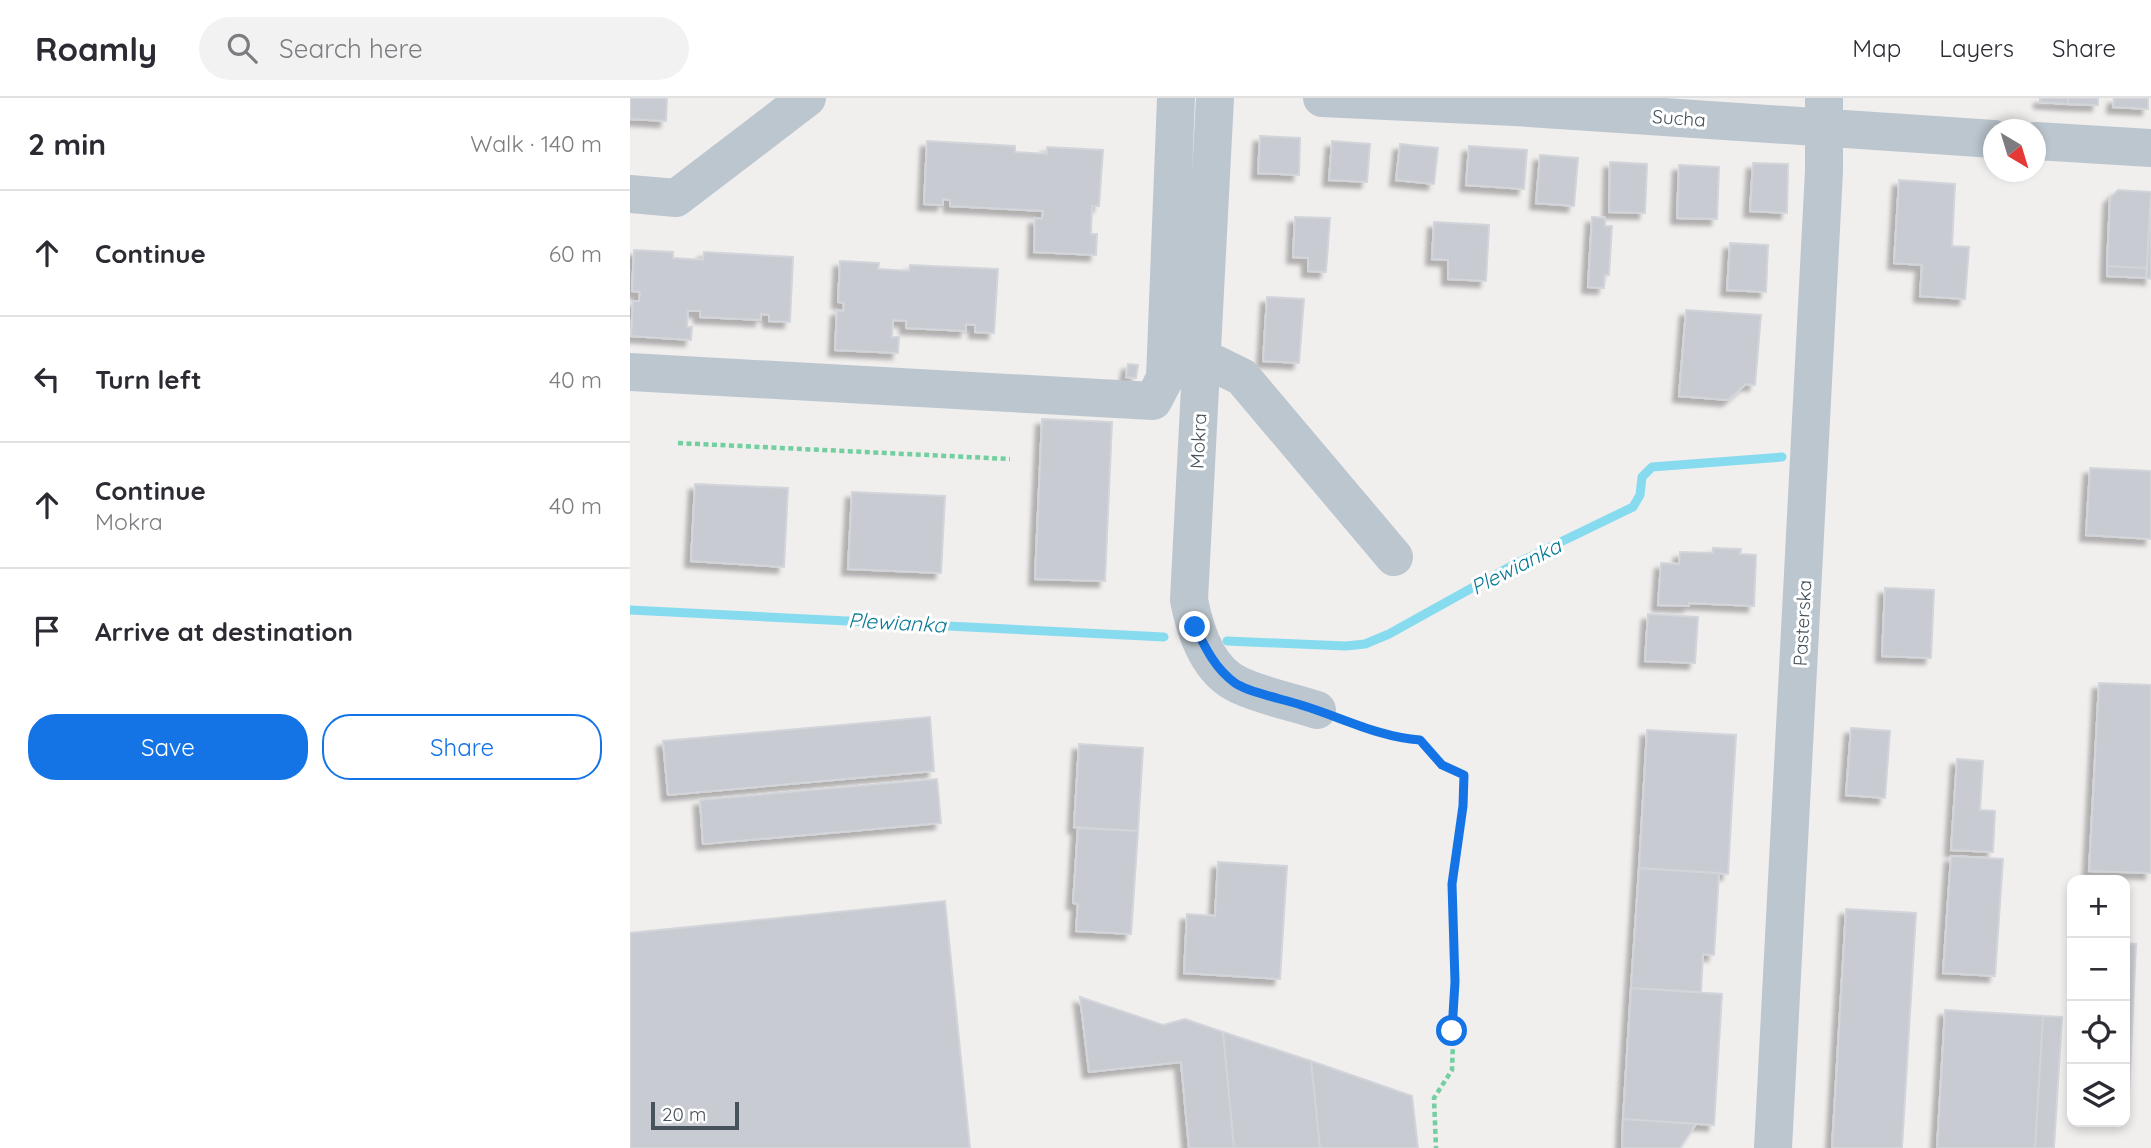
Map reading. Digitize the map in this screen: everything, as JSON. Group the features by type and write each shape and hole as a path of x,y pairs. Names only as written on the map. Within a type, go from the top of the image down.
{"street":[{"path":"630,194 677,198 807,98"},
{"path":"630,372 1153,401 1165,378 1176,98"},
{"name":"Mokra","path":"1215,98 1189,600 1195,627 1216,667 1238,685 1317,710"},
{"name":"Sucha","path":"1322,98 1824,113 1983,137"},
{"name":"Pasterska","path":"1773,1148 1825,171 1824,113"},
{"path":"2046,142 2151,148"},
{"path":"1203,358 1242,377 1394,557"}],"path":[{"path":"678,443 1010,459"},
{"path":"1317,710 1347,722 1402,738 1420,740 1442,765 1464,775 1463,806 1452,884 1455,982 1452,1070 1434,1098 1436,1148"}],"building":[{"path":"630,98 667,98 666,121 630,119"},
{"path":"2040,98 2068,98 2068,104 2040,102"},
{"path":"2068,98 2098,98 2098,105 2068,104"},
{"path":"2114,98 2148,98 2148,109 2113,107"},
{"path":"1260,136 1300,138 1299,175 1258,173"},
{"path":"927,141 1015,146 1015,152 1047,154 1047,147 1103,150 1099,206 1092,206 1091,234 1097,234 1096,255 1034,252 1035,218 1042,219 1043,211 950,206 950,200 943,199 943,205 924,204"},
{"path":"1332,141 1370,144 1367,182 1329,180"},
{"path":"1400,144 1438,148 1434,184 1396,180"},
{"path":"1469,146 1527,150 1524,189 1466,185"},
{"path":"1540,155 1578,158 1574,206 1536,203"},
{"path":"1610,162 1647,164 1645,213 1609,212"},
{"path":"1753,163 1788,164 1787,213 1750,211"},
{"path":"1679,165 1719,167 1717,219 1677,218"},
{"path":"1899,180 1955,184 1952,246 1969,247 1965,299 1920,296 1922,265 1894,263"},
{"path":"2118,190 2151,192 2147,268 2107,266 2110,198"},
{"path":"2151,192 2151,279 2146,278"},
{"path":"1295,217 1330,218 1326,272 1308,271 1308,258 1293,257"},
{"path":"1592,217 1605,218 1605,226 1612,226 1609,275 1605,275 1604,288 1588,287"},
{"path":"1434,222 1489,225 1486,281 1448,279 1448,260 1432,259"},
{"path":"1730,243 1768,245 1766,292 1727,290"},
{"path":"634,250 673,252 673,258 703,260 704,252 793,257 790,322 769,321 769,315 761,314 761,320 700,317 700,311 688,311 687,327 692,327 691,340 631,336 633,301 639,301 640,292 632,291"},
{"path":"840,261 879,263 878,269 909,271 910,265 998,269 994,333 975,332 975,325 966,324 966,331 906,328 906,321 893,320 892,337 899,337 898,353 835,350 837,310 843,311 844,303 838,302"},
{"path":"2107,266 2147,268 2146,278 2107,276"},
{"path":"1267,297 1304,299 1299,363 1263,361"},
{"path":"1686,310 1761,315 1755,385 1746,384 1728,400 1679,396"},
{"path":"1128,364 1138,365 1136,378 1126,377"},
{"path":"1042,419 1112,422 1105,581 1035,579"},
{"path":"2090,468 2151,471 2151,539 2086,535"},
{"path":"695,484 788,488 784,567 691,561"},
{"path":"852,492 945,496 941,573 848,569"},
{"path":"1713,548 1741,549 1740,554 1756,555 1754,606 1689,603 1689,606 1658,605 1661,563 1679,564 1680,552 1713,553"},
{"path":"1885,588 1934,590 1931,658 1882,656"},
{"path":"1648,614 1698,617 1695,663 1645,661"},
{"path":"2099,683 2151,685 2151,873 2089,871"},
{"path":"930,717 934,771 668,795 663,741"},
{"path":"1851,728 1890,731 1885,798 1846,795"},
{"path":"1647,730 1736,735 1728,874 1639,868"},
{"path":"1079,744 1143,748 1138,831 1074,827"},
{"path":"1957,759 1983,761 1980,810 1995,811 1993,852 1951,850"},
{"path":"937,779 941,823 703,844 700,800"},
{"path":"1078,828 1138,831 1131,934 1076,931 1078,904 1073,903"},
{"path":"1951,856 2003,859 1995,976 1943,973"},
{"path":"1218,862 1287,866 1280,979 1184,973 1187,914 1215,916"},
{"path":"1639,868 1719,873 1714,955 1703,954 1701,992 1631,988"},
{"path":"945,901 970,1148 630,1148 630,933"},
{"path":"1846,909 1916,913 1902,1148 1832,1148"},
{"path":"2130,943 2136,944 2130,1073"},
{"path":"1631,988 1722,994 1714,1125 1623,1119"},
{"path":"1080,997 1163,1025 1185,1019 1223,1032 1234,1148 1189,1148 1181,1062 1089,1072"},
{"path":"1945,1010 2043,1016 2035,1148 1937,1148"},
{"path":"2043,1016 2062,1017 2054,1148 2035,1148"},
{"path":"1223,1032 1311,1061 1320,1148 1234,1148"},
{"path":"1311,1061 1412,1096 1418,1148 1320,1148"},
{"path":"1623,1119 1696,1124 1680,1148 1622,1148"}],"waterway":[{"name":"Plewianka","path":"1227,641 1346,646 1365,644 1389,634 1515,564 1633,507 1640,495 1642,477 1652,467 1782,457"},
{"name":"Plewianka","path":"630,610 1164,637"}],"route":[{"path":"1195,627 1216,667 1238,685 1347,722 1402,738 1420,740 1442,765 1464,775 1463,806 1452,884 1455,982 1452,1031"}]}
